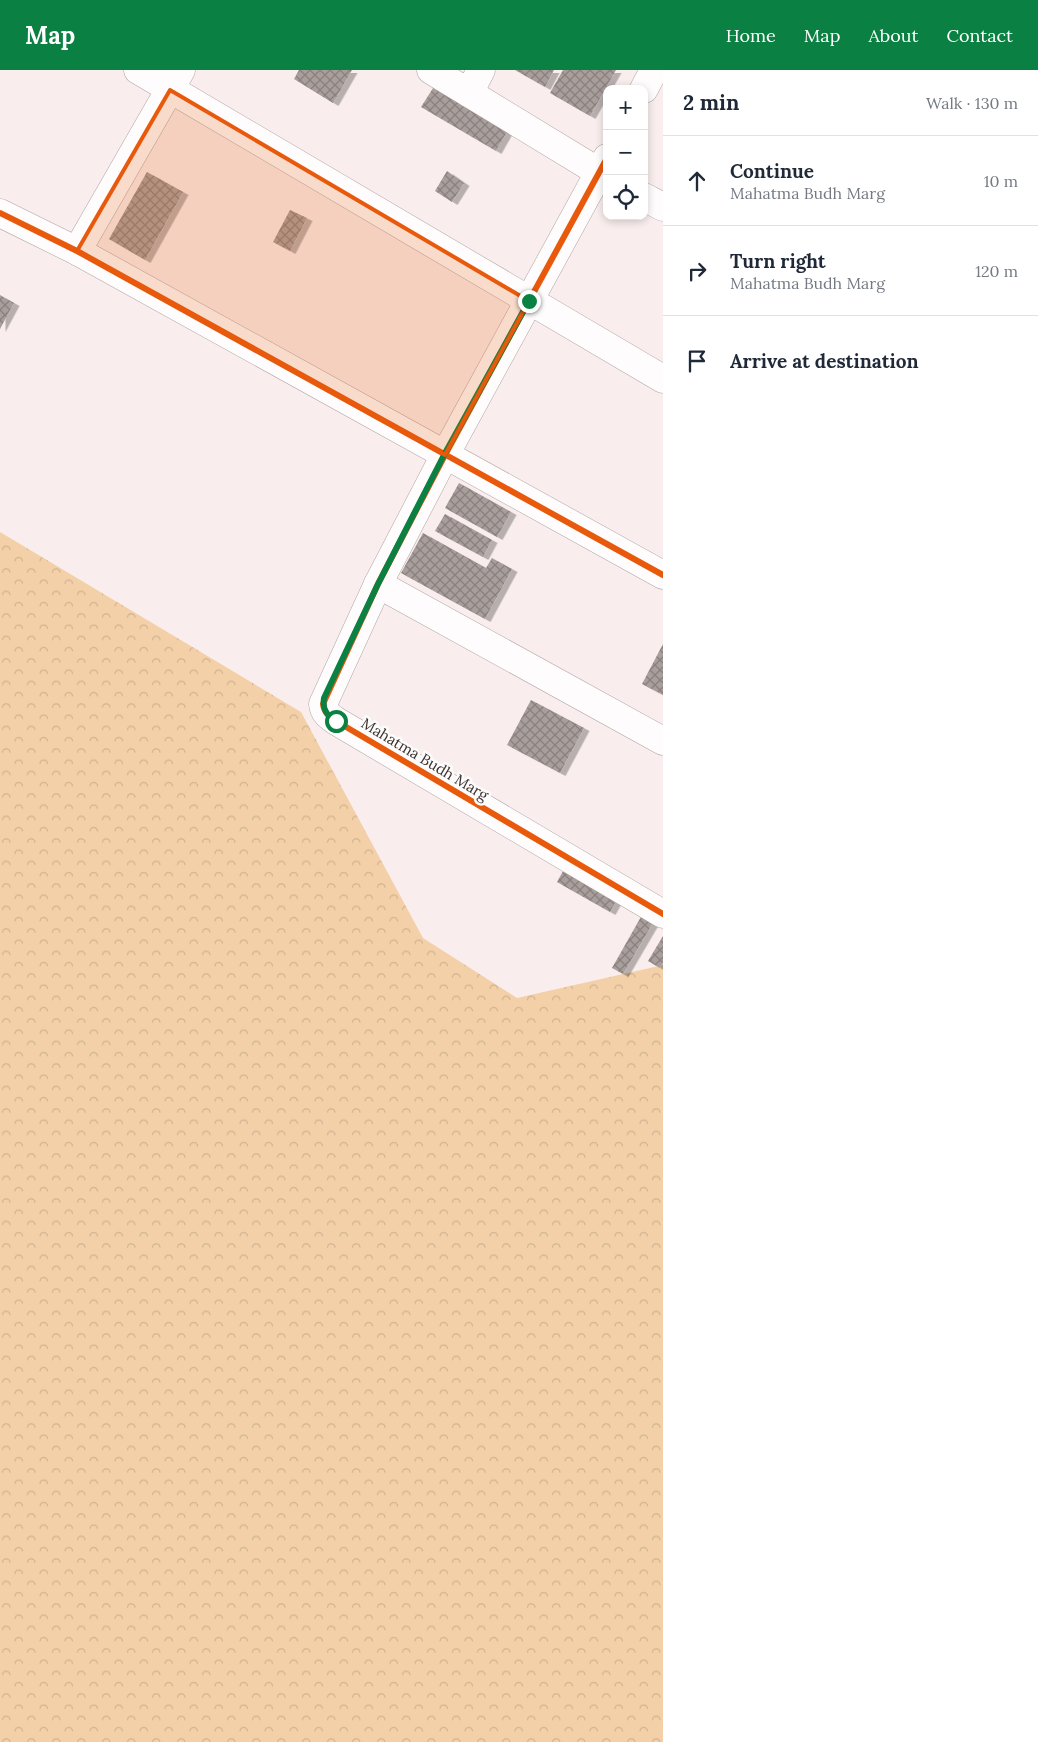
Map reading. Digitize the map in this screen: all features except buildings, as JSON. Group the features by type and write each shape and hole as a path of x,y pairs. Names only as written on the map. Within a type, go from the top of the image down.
{"street":[{"path":"138,70 175,80 529,301 663,379"},
{"path":"432,70 475,82 603,168"},
{"path":"646,85 654,70"},
{"path":"77,252 175,80"},
{"name":"Mahatma Budh Marg","path":"603,171 444,455 378,584 324,698 324,709 328,716 663,914"},
{"path":"648,199 663,207"},
{"path":"0,213 77,252 663,574"},
{"path":"378,584 663,741"}],"highlighted area":[{"path":"170,90 529,301 445,455 77,251"}],"green space":[{"path":"0,532 301,712 423,938 517,998 663,965 663,1742 0,1742"}],"cycle path":[{"path":"603,165 445,455 378,584 323,704 329,716 336,721 663,914"},
{"path":"0,213 77,251 663,575"}],"route":[{"path":"336,721 328,716 324,709 324,698 378,584 444,455 529,301"}]}
